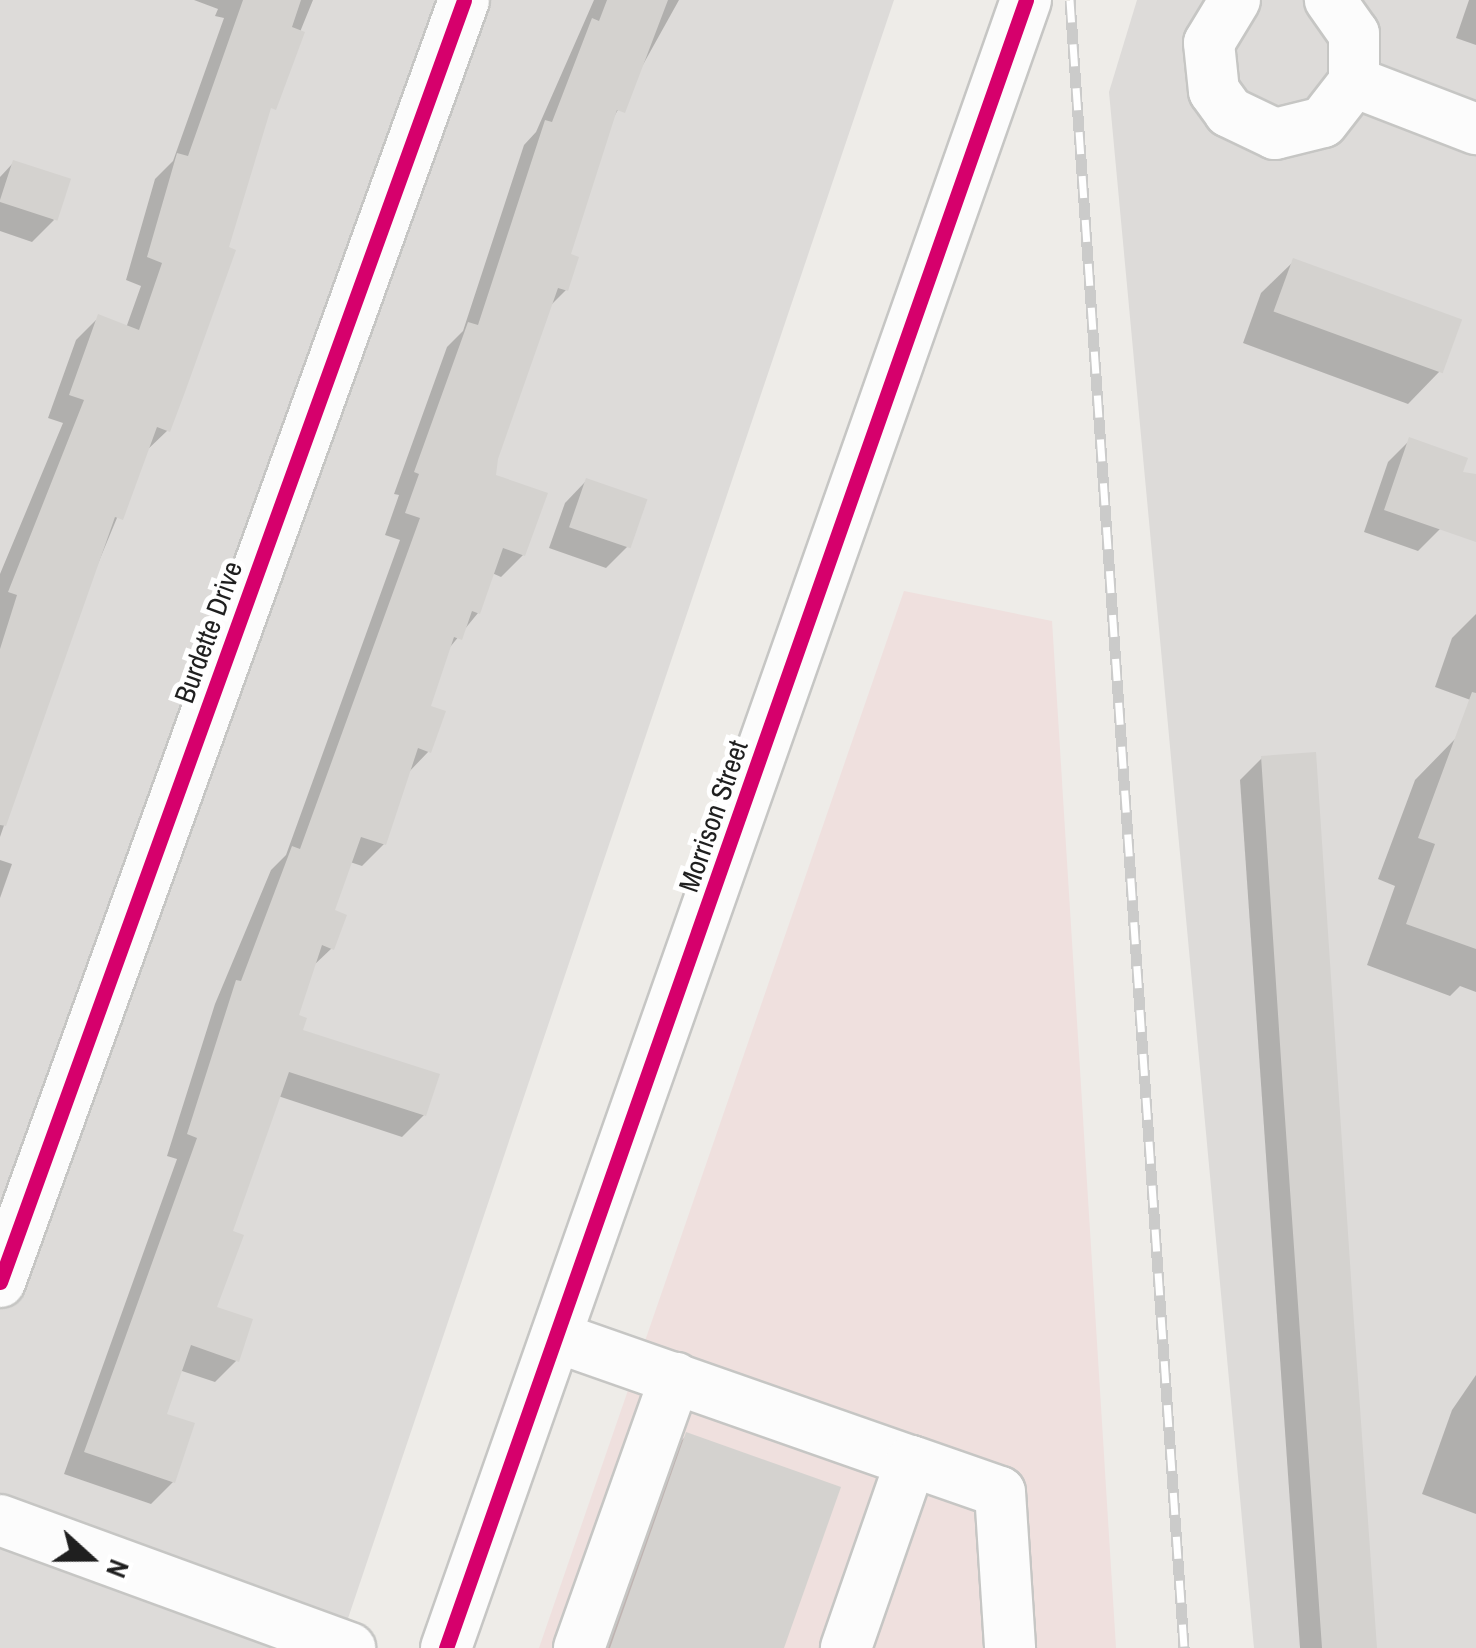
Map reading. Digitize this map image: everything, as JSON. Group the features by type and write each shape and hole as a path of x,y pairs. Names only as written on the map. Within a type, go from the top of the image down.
{"street":[{"name":"Burdette Drive","path":"0,1282 464,0"},
{"name":"Morrison Street","path":"446,1648 1026,0"},
{"path":"1236,0 1208,42 1214,91 1229,112 1250,126 1300,132 1323,122 1354,82 1354,34 1330,0"},
{"path":"1354,82 1476,129"},
{"path":"556,1337 1000,1492 1010,1648"},
{"path":"580,1648 675,1378"},
{"path":"846,1648 912,1461"},
{"path":"0,1520 350,1648"}],"shaded area":[{"path":"0,0 894,0 338,1648 0,1648"},
{"path":"1137,0 1476,0 1476,1648 1254,1648 1109,92"},
{"path":"904,591 1052,621 1116,1648 539,1648"}],"building":[{"path":"243,0 301,0 292,27 305,32 276,110 271,108 229,247 236,250 170,432 157,427 123,520 115,517 6,826 0,825 0,649 17,595 8,592 84,400 69,395 98,314 139,330 162,263 147,257 177,153 188,156"},
{"path":"607,0 668,0 625,113 617,110 571,254 579,257 568,291 558,288 498,459 496,475 548,493 525,556 503,548 480,614 472,611 462,640 454,637 431,706 446,711 431,753 418,748 386,845 361,837 335,910 347,915 334,950 322,945 299,1015 307,1018 303,1030 440,1074 426,1116 289,1072 233,1231 244,1235 217,1307 253,1319 239,1362 191,1345 167,1414 195,1423 175,1483 84,1452 197,1138 187,1134 236,980 241,981 292,846 300,849 420,518 405,513 419,474 414,472 468,322 478,325 545,120 552,122 592,18 599,21"},
{"path":"13,160 71,179 57,221 0,202"},
{"path":"1293,258 1462,320 1443,373 1274,312"},
{"path":"1409,437 1468,458 1463,472 1476,474 1476,542 1384,510"},
{"path":"586,478 647,499 631,548 569,527"},
{"path":"1472,692 1476,693 1476,949 1406,924 1435,844 1418,838"},
{"path":"1316,752 1377,1648 1322,1648 1283,1090 1261,756"},
{"path":"686,1432 841,1487 784,1648 610,1648"}],"railway":[{"path":"1070,0 1184,1648"}],"cycle path":[{"path":"0,1282 464,0"},
{"path":"446,1648 1026,0"}]}
